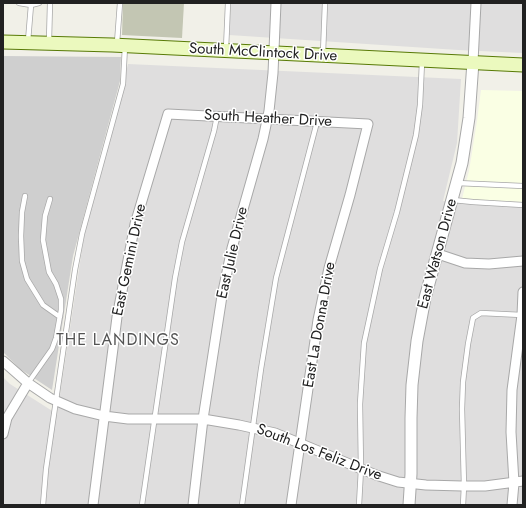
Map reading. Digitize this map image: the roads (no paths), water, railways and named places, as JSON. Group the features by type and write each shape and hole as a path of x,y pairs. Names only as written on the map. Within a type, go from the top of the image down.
{"main road":[{"name":"South McClintock Drive","path":"3,42 121,46 523,65"}],"street":[{"name":"East Julie Drive","path":"193,505 203,419 222,296 232,248 267,119 271,98 276,3"},
{"name":"East Watson Drive","path":"410,505 412,385 416,348 425,298 462,163 469,118 476,3"},
{"name":"South Heather Drive","path":"168,114 368,124"},
{"name":"East Gemini Drive","path":"93,505 117,317 135,224 168,114"},
{"name":"East La Donna Drive","path":"291,505 318,320 327,275 350,195 368,124"},
{"path":"438,254 465,263 489,264 523,262"},
{"path":"512,505 519,482 511,432 512,390 522,315 523,292"},
{"name":"South Los Feliz Drive","path":"3,361 28,383 50,398 75,409 104,416 128,419 203,419 253,428 275,433 360,469 398,482 426,485 485,486 519,482"},
{"path":"3,434 7,418 28,383"}],"lane":[{"path":"19,3 31,5 39,3"},
{"path":"49,44 50,3"},
{"path":"43,505 46,469 75,270 81,241 123,84 120,3"},
{"path":"226,51 228,3"},
{"path":"323,55 325,3"},
{"path":"28,43 31,5"},
{"path":"359,505 360,404 364,344 380,269 397,212 416,135 420,105 422,60"},
{"path":"142,505 174,278 184,235 217,116"},
{"path":"242,505 261,369 276,278 317,122"},
{"path":"457,183 523,186"},
{"path":"25,196 20,236 22,261 27,279 43,306 60,317"},
{"path":"28,383 52,349 56,338 60,317 61,299 50,272 43,240 45,216 50,199"},
{"path":"452,200 523,205"},
{"path":"462,505 464,486 462,431 463,389 468,344 473,318 481,313 522,315"}],"district":[{"name":"THE LANDINGS","path":"118,341"}]}
